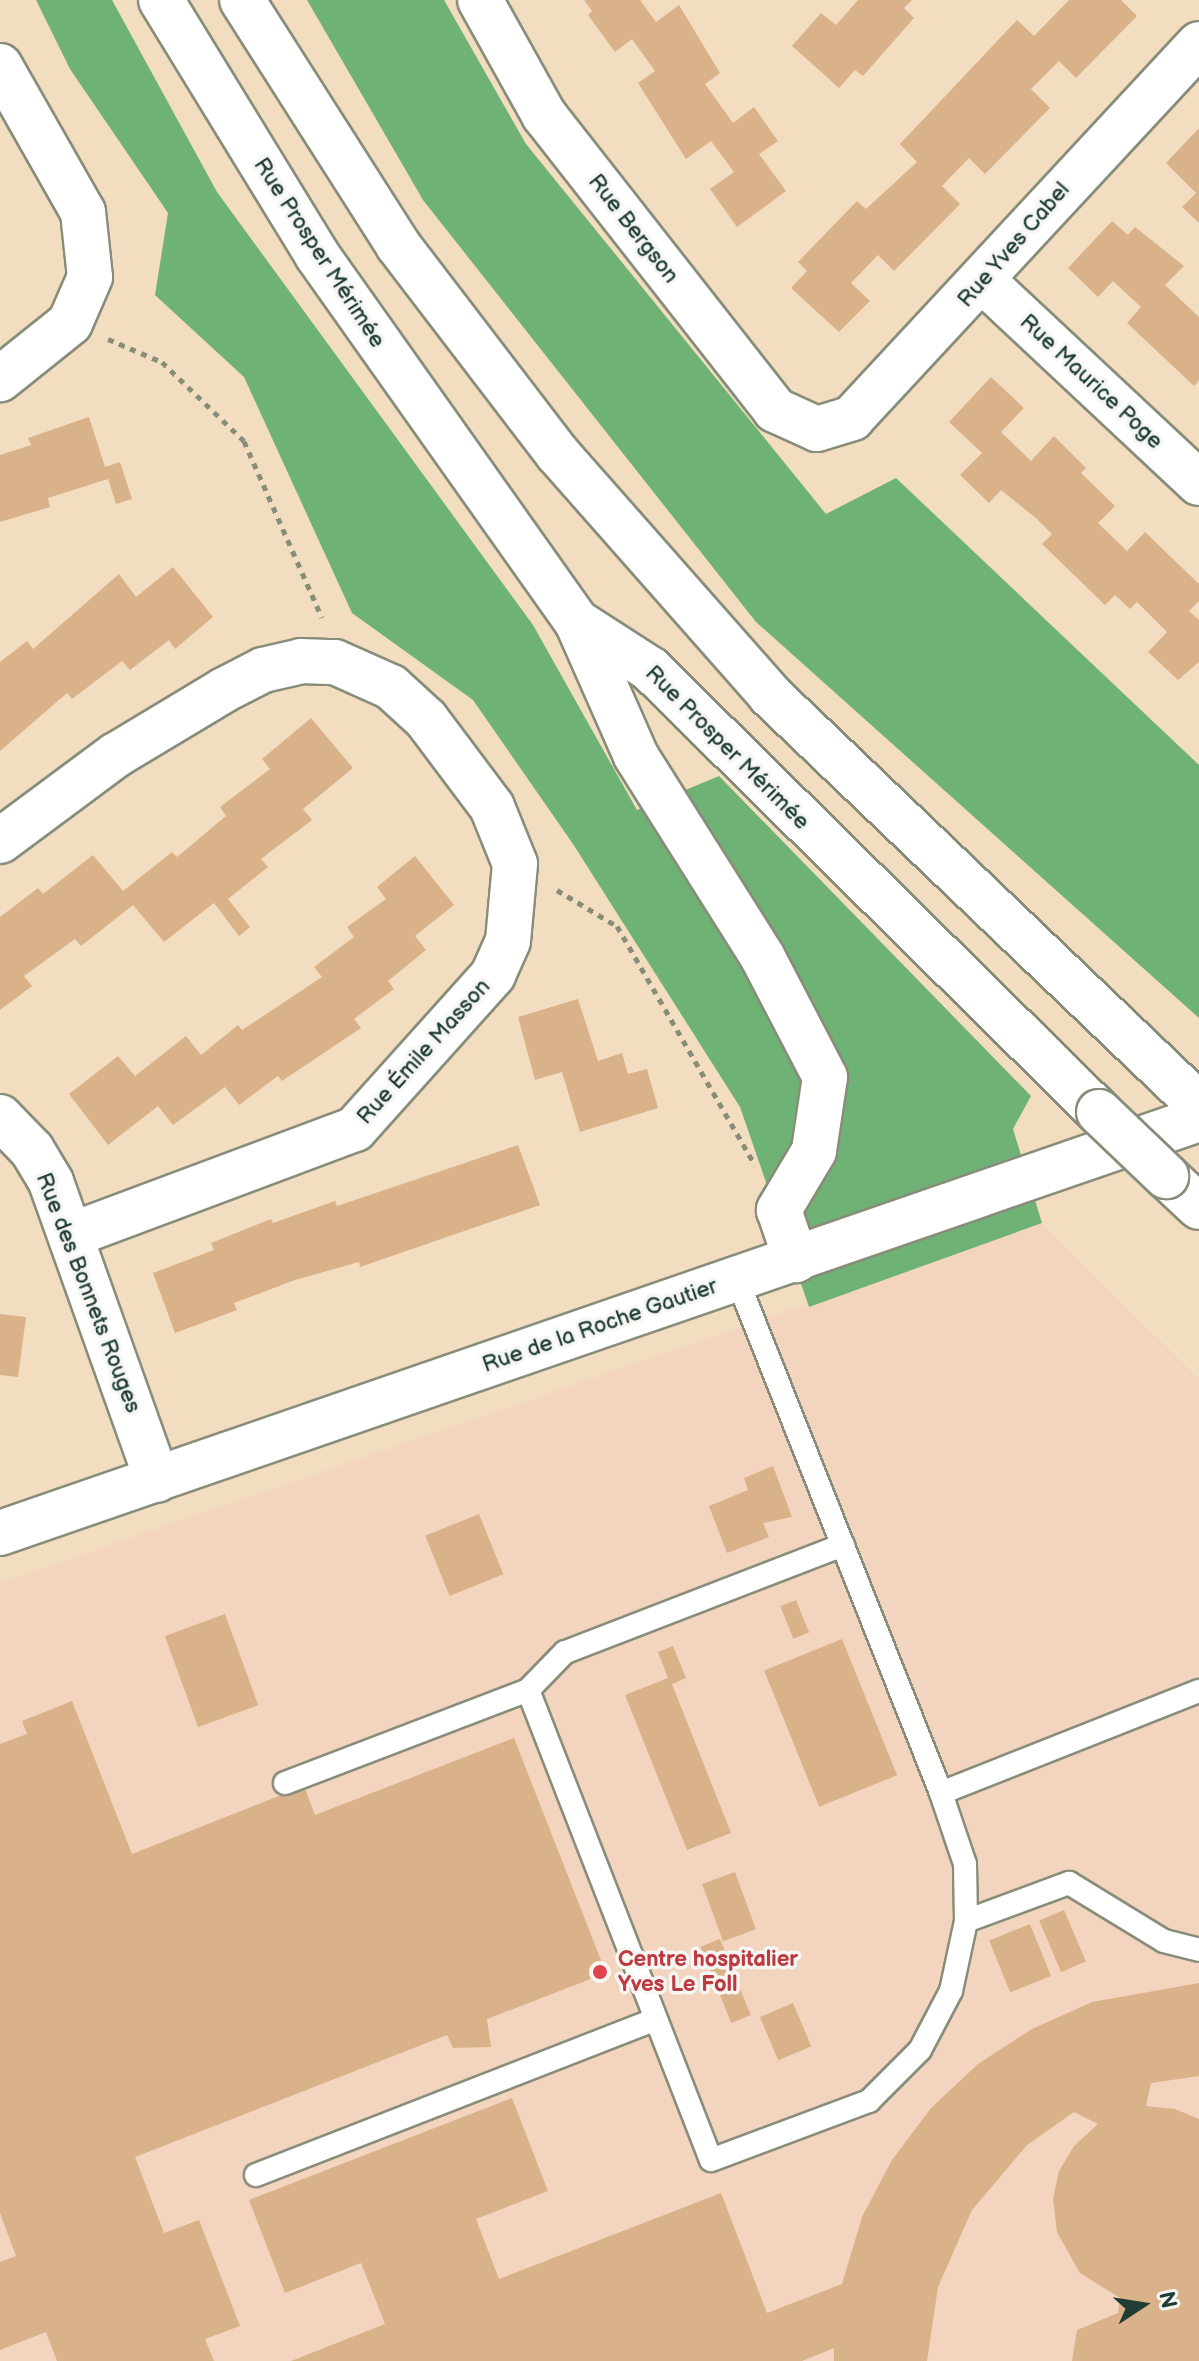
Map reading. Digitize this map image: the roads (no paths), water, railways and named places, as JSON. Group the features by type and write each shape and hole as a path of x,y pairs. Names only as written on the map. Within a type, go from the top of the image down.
{"street":[{"name":"Rue Prosper Mérimée","path":"161,0 317,255 577,622 650,669 1199,1207"},
{"path":"242,0 398,245 578,477 770,695 1187,1094"},
{"name":"Rue Bergson","path":"480,0 544,115 775,410 817,429"},
{"name":"Rue Yves Cabel","path":"817,429 852,418 1199,44"},
{"path":"0,66 83,212 90,277 70,323 0,379"},
{"name":"Rue Maurice Poge","path":"982,280 1199,483"},
{"path":"577,622 636,756 762,956 825,1077 814,1151 779,1210 796,1260"},
{"name":"Rue Émile Masson","path":"0,841 116,755 224,690 288,664 335,662 391,687 426,719 492,807 515,864 508,941 493,975 355,1129 71,1235"},
{"name":"Rue des Bonnets Rouges","path":"0,1117 32,1150 51,1182 157,1480"},
{"name":"Rue de la Roche Gautier","path":"0,1533 1199,1119"}],"lane":[{"path":"528,1690 711,2160 869,2101 920,2050 951,1991 966,1921 965,1864 941,1793 737,1279"},
{"path":"285,1783 528,1690 565,1652 843,1545"},
{"path":"941,1793 1199,1691"},
{"path":"966,1921 1069,1883 1164,1941 1199,1950"},
{"path":"256,2175 656,2019"}],"place":[{"name":"Centre hospitalier Yves Le Foll","path":"600,1972"}]}
